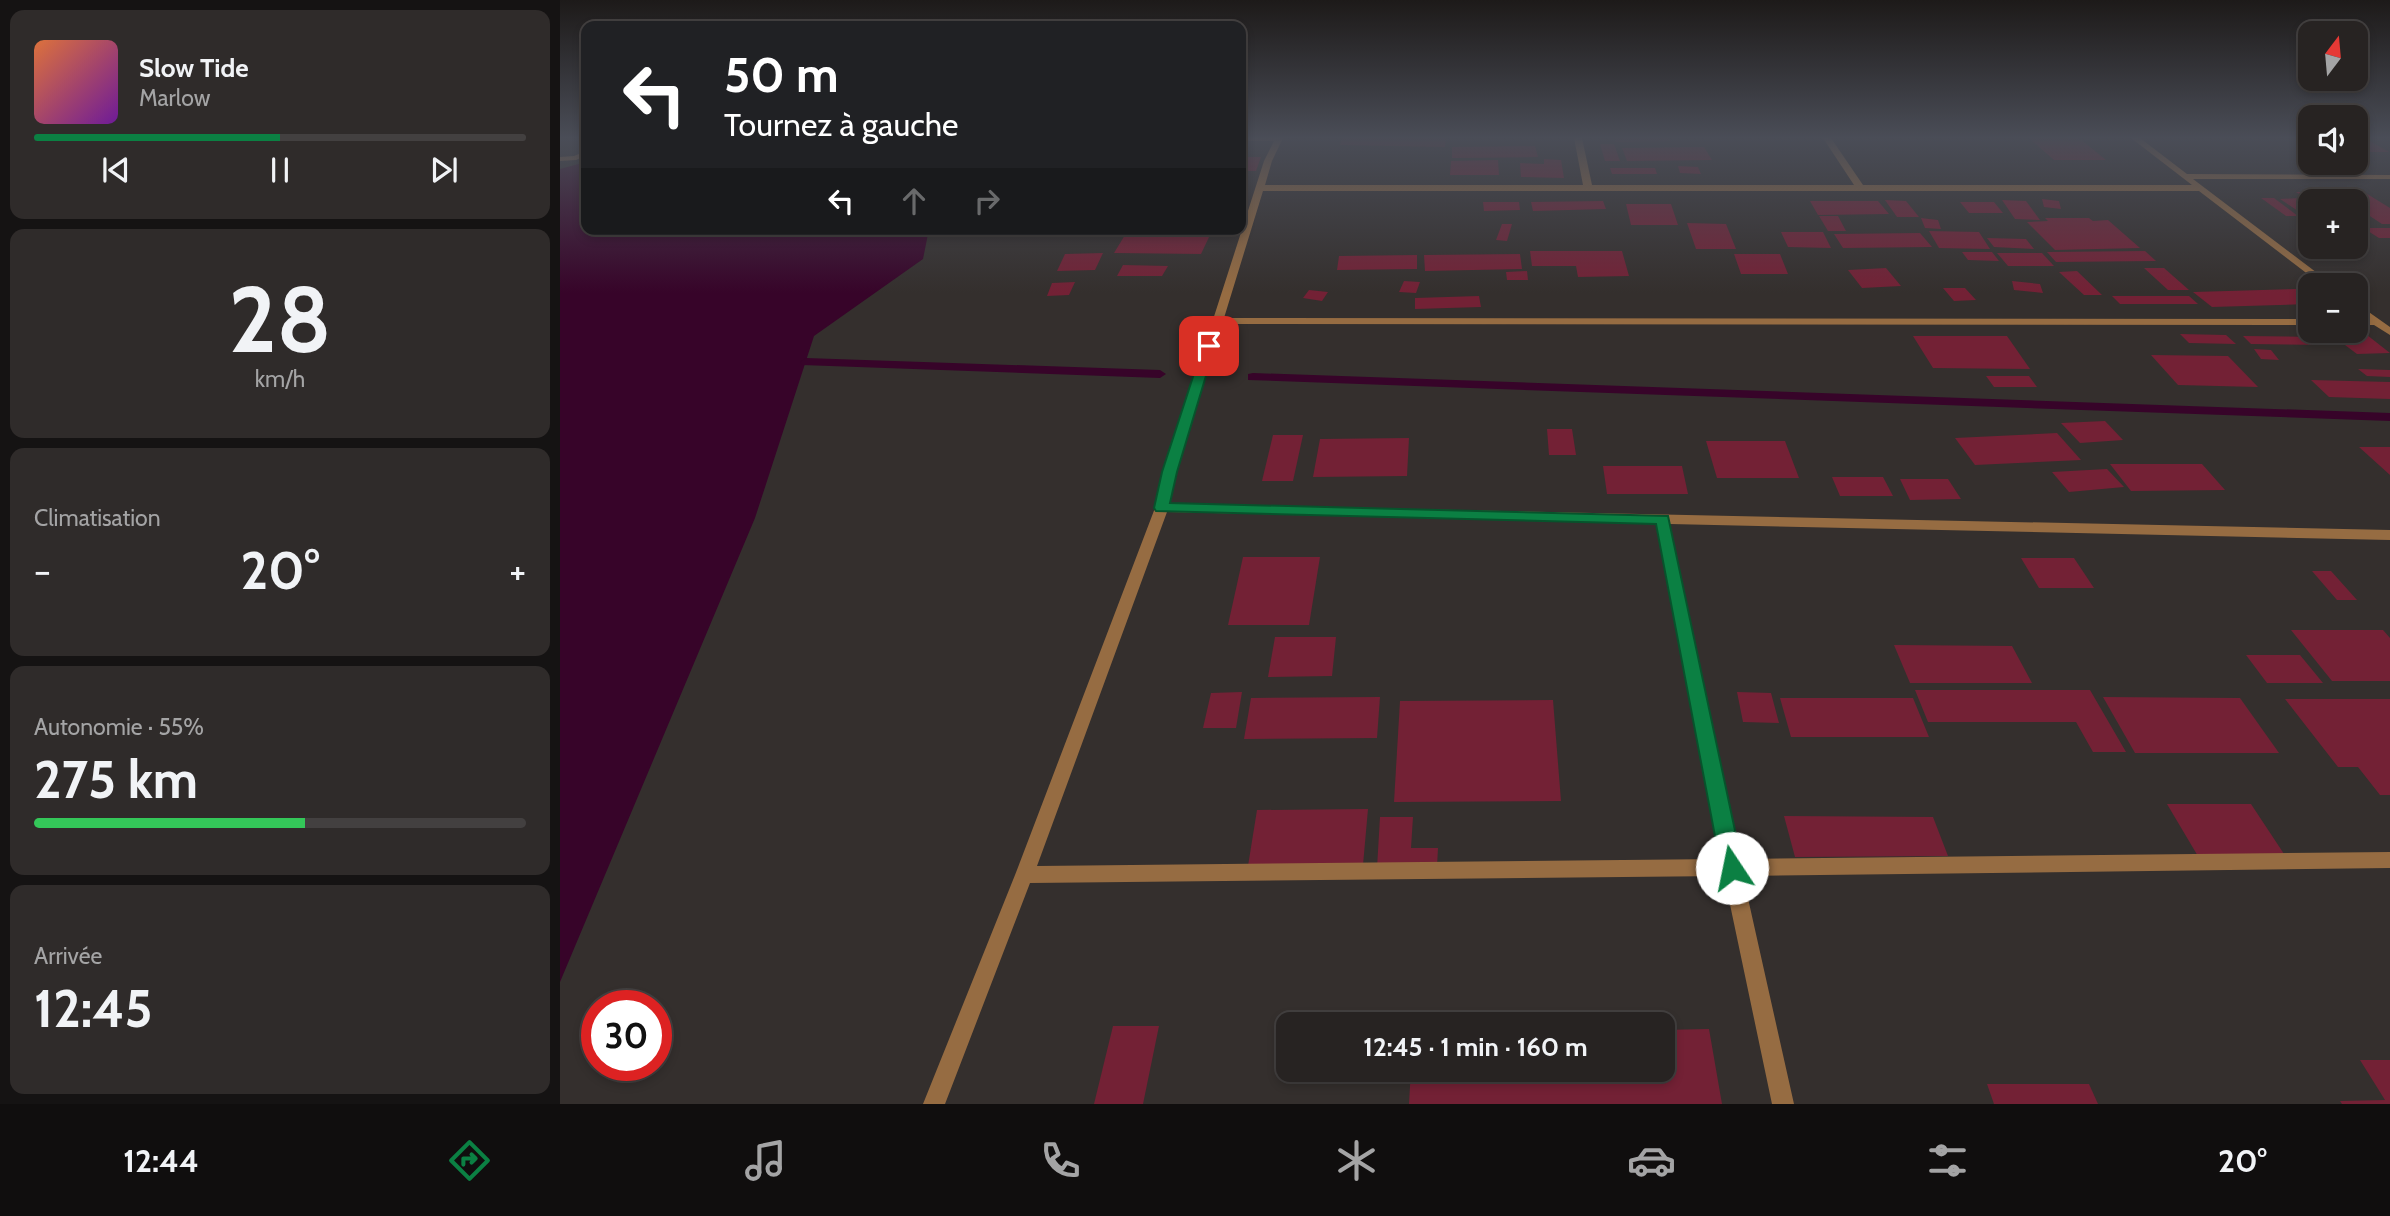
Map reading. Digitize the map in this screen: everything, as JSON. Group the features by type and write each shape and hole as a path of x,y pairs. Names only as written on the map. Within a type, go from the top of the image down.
{"street":[{"path":"1246,231 1260,190"},
{"path":"2203,190 2312,273"},
{"path":"934,1104 1024,875 1162,508 1170,472 1245,235"},
{"path":"2368,315 2390,332"},
{"path":"1217,321 2298,322"},
{"path":"2368,322 2377,322"},
{"path":"1162,508 2390,535"},
{"path":"1662,519 1732,868 1783,1104"},
{"path":"1024,875 2390,860"}],"shaded area":[{"path":"560,190 581,190 581,235 928,235 923,259 814,336 755,518 560,982"}],"building":[{"path":"2368,194 2390,208 2390,224 2382,224 2368,215"},
{"path":"2261,198 2274,198 2298,216 2286,216"},
{"path":"2298,198 2298,211 2280,199"},
{"path":"2042,199 2059,201 2061,209 2044,207"},
{"path":"1885,200 1906,201 1919,217 1897,217"},
{"path":"2002,200 2026,201 2040,220 2015,219"},
{"path":"1603,201 1606,209 1533,211 1531,202"},
{"path":"1810,201 1878,201 1889,214 1818,215"},
{"path":"1483,202 1519,202 1520,210 1484,211"},
{"path":"1960,202 1994,202 2003,213 1969,213"},
{"path":"1626,204 1671,204 1678,225 1631,225"},
{"path":"1819,216 1838,216 1846,231 1828,231"},
{"path":"1921,218 1938,220 1941,229 1925,228"},
{"path":"2045,218 2108,220 2140,248 2055,250 2027,222 2048,221"},
{"path":"1687,223 1726,224 1736,249 1696,249"},
{"path":"1502,224 1512,224 1507,241 1496,240"},
{"path":"2368,228 2390,228 2390,238 2379,238 2368,231"},
{"path":"1929,231 1979,232 1990,249 1939,248"},
{"path":"1781,232 1823,232 1831,248 1788,247"},
{"path":"1920,233 1932,247 1843,248 1834,234"},
{"path":"1125,235 1210,235 1201,254 1114,253"},
{"path":"1987,238 2026,239 2034,249 1994,247"},
{"path":"1530,251 1622,251 1629,276 1578,277 1576,266 1532,266"},
{"path":"2145,251 2156,261 2056,262 2047,252"},
{"path":"1962,252 1992,252 1999,261 1968,260"},
{"path":"1103,253 1095,270 1057,271 1065,254"},
{"path":"1997,253 2042,253 2054,266 2008,266"},
{"path":"1520,254 1522,269 1425,271 1424,255"},
{"path":"1734,254 1780,254 1788,274 1741,274"},
{"path":"1417,255 1417,269 1337,270 1339,256"},
{"path":"1123,265 1168,266 1162,276 1117,276"},
{"path":"1886,268 1901,286 1862,288 1848,270"},
{"path":"2144,268 2164,268 2189,290 2168,290"},
{"path":"1527,271 1528,280 1507,280 1506,272"},
{"path":"2077,271 2102,295 2084,295 2059,272"},
{"path":"1404,281 1420,282 1416,293 1399,292"},
{"path":"2012,281 2040,284 2043,293 2014,290"},
{"path":"1075,282 1069,295 1047,296 1052,283"},
{"path":"1943,288 1965,288 1976,300 1954,301"},
{"path":"2297,289 2298,304 2212,307 2193,292"},
{"path":"1309,290 1328,292 1322,301 1303,298"},
{"path":"1479,296 1481,307 1415,309 1415,298"},
{"path":"2112,296 2189,296 2198,304 2120,304"},
{"path":"2180,334 2226,335 2236,344 2189,343"},
{"path":"1913,336 2007,336 2030,369 1933,368"},
{"path":"2243,336 2298,337 2298,343 2326,345 2251,344"},
{"path":"2368,336 2390,353 2357,354 2342,343 2368,343"},
{"path":"2254,349 2271,350 2279,360 2261,359"},
{"path":"2151,355 2228,356 2258,387 2178,385"},
{"path":"2358,369 2390,370 2390,377 2367,376"},
{"path":"1986,376 2029,376 2037,387 1994,387"},
{"path":"2311,380 2390,382 2390,399 2329,397"},
{"path":"2105,421 2123,440 2080,443 2061,423"},
{"path":"1547,429 1572,429 1576,455 1549,455"},
{"path":"2057,433 2081,460 1975,465 1955,438"},
{"path":"1273,435 1303,435 1293,481 1262,481"},
{"path":"1409,438 1407,476 1313,477 1320,439"},
{"path":"1706,441 1785,441 1799,478 1717,478"},
{"path":"2359,447 2390,447 2390,475"},
{"path":"2110,464 2202,464 2225,490 2131,491"},
{"path":"1603,466 1682,466 1688,494 1607,494"},
{"path":"2107,469 2124,487 2069,492 2052,472"},
{"path":"1832,477 1883,477 1893,496 1840,496"},
{"path":"1900,479 1948,479 1961,499 1910,500"},
{"path":"1243,557 1320,557 1309,625 1228,625"},
{"path":"2021,558 2074,558 2094,588 2039,588"},
{"path":"2312,571 2331,571 2357,600 2337,600"},
{"path":"2291,630 2383,630 2390,638 2390,681 2332,681"},
{"path":"1275,637 1336,637 1332,676 1268,677"},
{"path":"1894,645 2012,646 2032,683 1910,683"},
{"path":"2246,655 2300,655 2323,683 2267,683"},
{"path":"1915,690 2090,690 2126,752 2093,752 2076,722 1928,722"},
{"path":"1242,692 1236,728 1203,728 1211,693"},
{"path":"1737,692 1771,693 1779,723 1743,722"},
{"path":"1380,697 1377,738 1244,739 1251,698"},
{"path":"2103,697 2240,698 2279,753 2135,753"},
{"path":"1780,698 1913,698 1929,737 1791,737"},
{"path":"2285,699 2390,699 2390,795 2380,795 2358,767 2338,767"},
{"path":"1553,700 1561,801 1394,802 1400,701"},
{"path":"2167,804 2251,804 2290,863 2202,863"},
{"path":"1368,809 1363,865 1248,866 1257,810"},
{"path":"1784,816 1933,817 1948,856 1795,857"},
{"path":"1380,817 1413,817 1411,848 1438,848 1437,867 1377,868"},
{"path":"1113,1026 1159,1026 1143,1104 1094,1104"},
{"path":"1709,1029 1722,1104 1409,1104 1410,1082 1675,1082 1675,1030"},
{"path":"2360,1060 2390,1060 2390,1104 2342,1104 2340,1101 2385,1100"},
{"path":"1987,1084 2089,1084 2098,1104 1994,1104"}],"waterway":[{"path":"806,362 1160,374"},
{"path":"1253,377 2390,417"}],"route":[{"path":"1209,346 1170,472 1162,508 1662,519 1732,868"}]}
